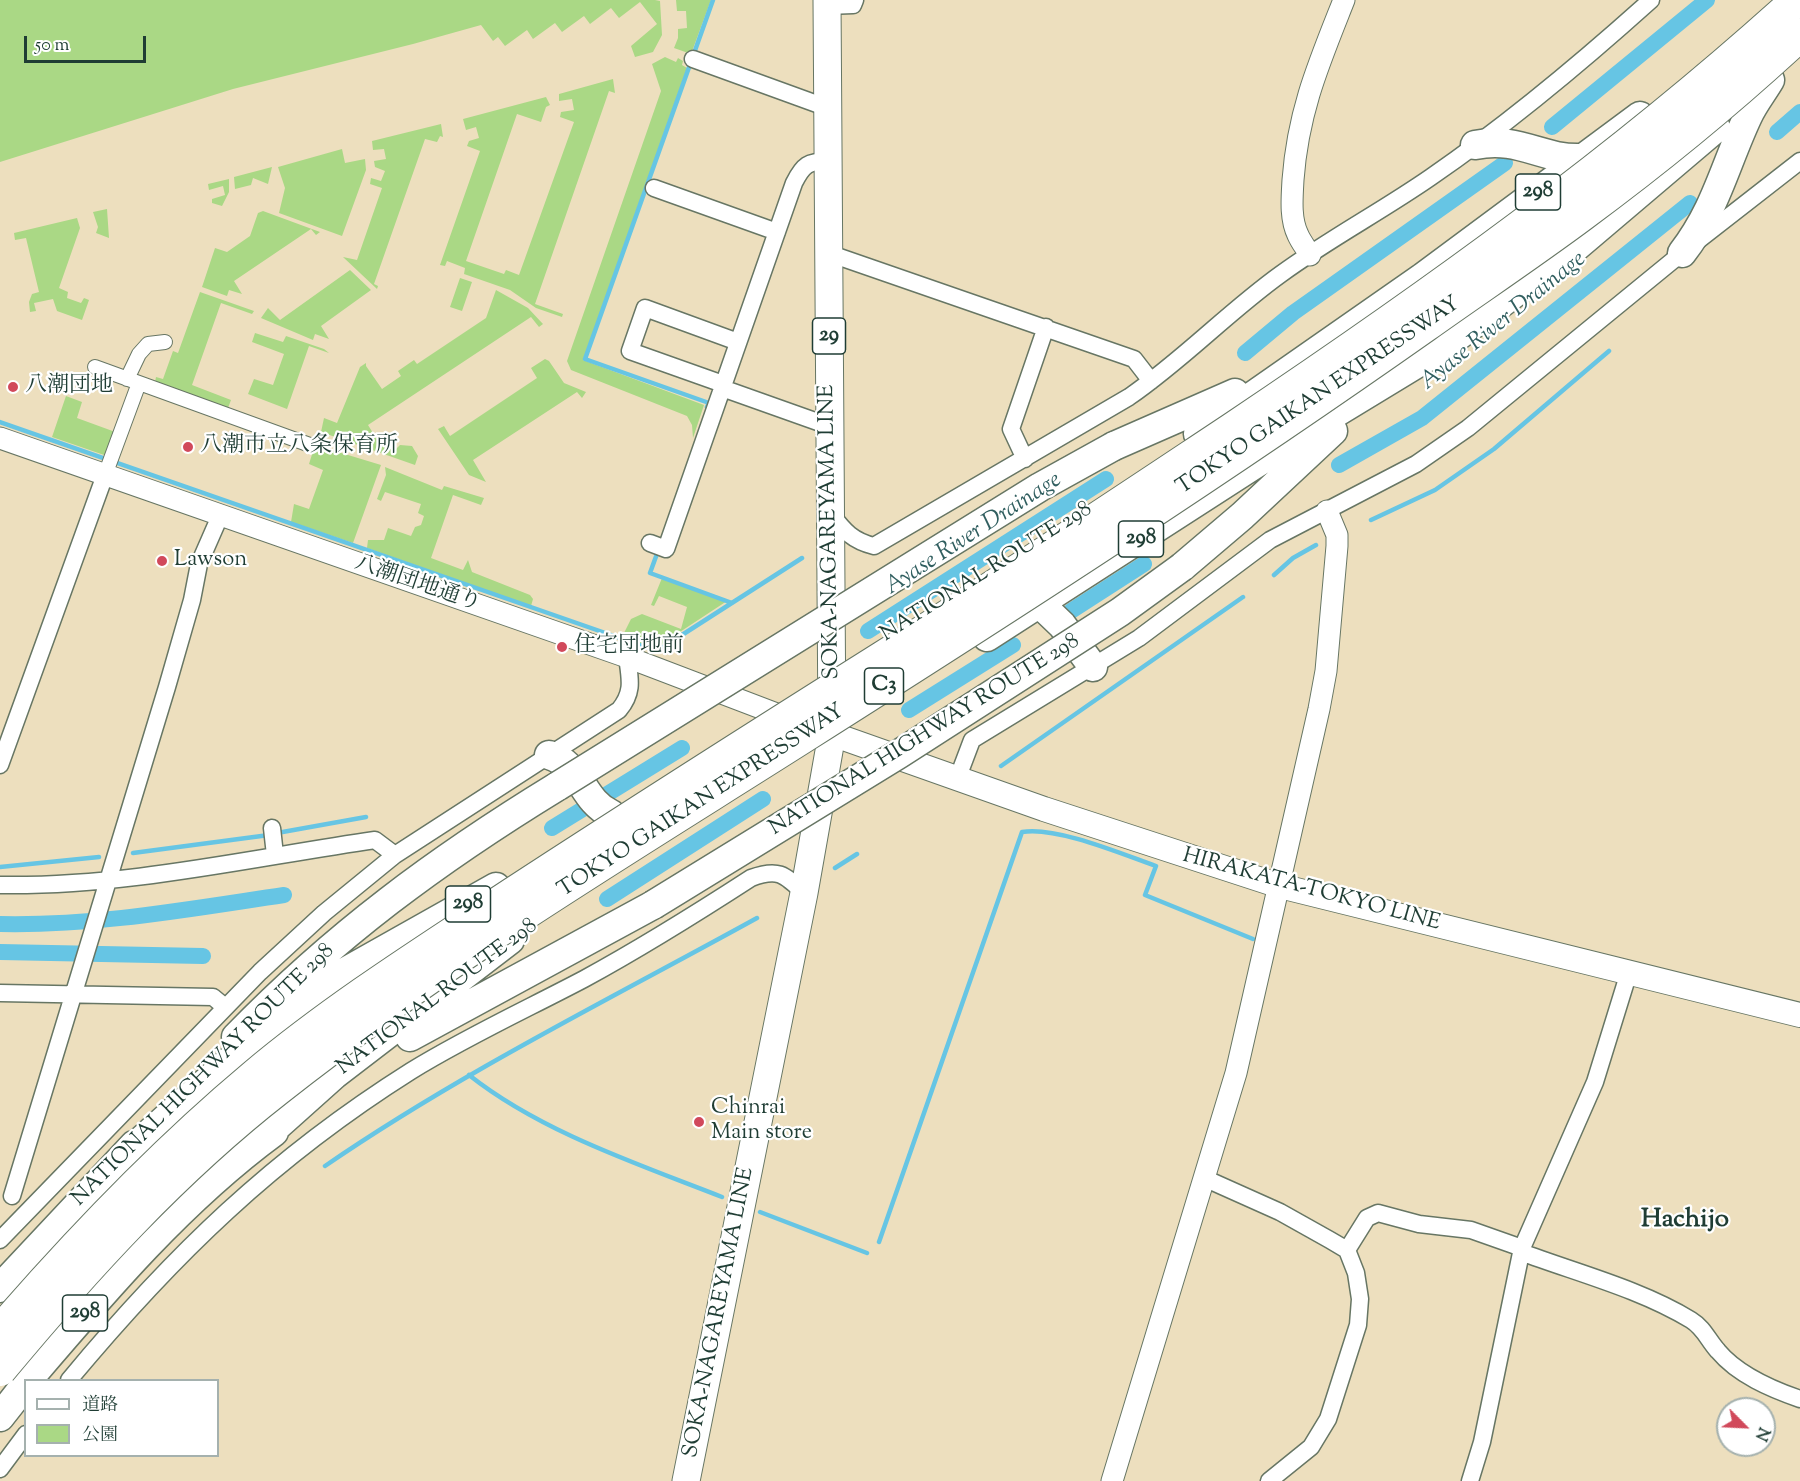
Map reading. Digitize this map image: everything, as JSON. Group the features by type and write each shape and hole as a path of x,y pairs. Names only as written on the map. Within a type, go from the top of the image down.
{"highway":[{"name":"NATIONAL HIGHWAY ROUTE 298","path":"0,1288 84,1196 267,1005 330,946 412,882 558,786 1031,492 1113,446 1289,369 1424,277 1652,107 1776,0"},
{"name":"TOKYO GAIKAN EXPRESSWAY","path":"0,1331 103,1216 181,1140 256,1074 320,1026 385,978 659,798 1017,573 1384,325 1491,249 1677,106 1797,0"},
{"name":"TOKYO GAIKAN EXPRESSWAY","path":"0,1370 50,1310 119,1235 197,1159 274,1091 405,994 1021,598 1344,383 1580,217 1687,134 1800,35"},
{"name":"NATIONAL HIGHWAY ROUTE 298","path":"29,1379 145,1248 258,1143 365,1065 434,1022 653,904 899,754 1120,612 1182,567 1242,516 1354,412 1449,344 1647,189 1800,52"},
{"path":"1682,253 1701,228 1750,113 1770,80"},
{"path":"1475,145 1495,141 1512,143 1562,158 1582,158"},
{"name":"NATIONAL ROUTE 298","path":"258,1143 334,1075 499,947 1040,604 1318,423 1449,344"},
{"name":"NATIONAL ROUTE 298","path":"121,1159 231,1060 336,977 473,902 611,814 1131,482 1289,369"},
{"path":"1040,604 1056,618 1093,666"},
{"path":"549,755 562,759 570,766 594,802 611,814"},
{"path":"0,1417 24,1387"}],"main road":[{"name":"SOKA-NAGAREYAMA LINE","path":"687,1481 804,893 832,734 827,3"},
{"name":"HIRAKATA-TOKYO LINE","path":"832,734 1044,809 1280,886 1800,1015"}],"street":[{"path":"827,3 853,5 855,0"},
{"path":"1310,255 1298,235 1294,220 1292,197 1295,152 1309,88 1344,0"},
{"path":"830,512 844,531 859,543 874,546 1025,459 1151,381 1237,308 1310,255 1432,177 1475,145 1553,84 1651,0"},
{"path":"693,59 828,108"},
{"path":"650,543 666,549 802,166 813,161 829,162"},
{"path":"958,777 972,740 1156,626 1270,540 1416,464 1468,428 1682,253 1800,161"},
{"path":"654,188 777,232"},
{"path":"828,253 1134,359 1151,381"},
{"path":"738,342 645,308 630,351 829,426"},
{"path":"1025,459 1011,429 1046,327"},
{"path":"0,765 105,475 139,354 148,344 165,342"},
{"path":"94,367 310,445"},
{"name":"八潮団地通り","path":"0,438 627,657 832,734"},
{"path":"1112,1481 1236,1073 1280,886 1326,671 1337,546 1337,535 1327,511"},
{"path":"12,1196 174,666 199,564 220,516"},
{"path":"0,1240 225,1007 324,913 395,855 620,710 629,699 631,689 627,657"},
{"path":"273,832 276,855"},
{"path":"0,885 55,886 108,881 375,840 395,855"},
{"path":"70,1379 151,1286 234,1203 298,1150 413,1070 669,930 752,878 769,872 783,875 804,893"},
{"path":"1470,1481 1482,1442 1522,1250 1595,1082 1629,972"},
{"path":"0,993 213,997 225,1007"},
{"path":"1204,1178 1280,1212 1347,1250 1358,1281 1360,1299 1358,1325 1328,1419 1311,1447 1269,1481"},
{"path":"1347,1250 1367,1218 1378,1213 1419,1224 1471,1230 1627,1291 1694,1321 1706,1332 1717,1351 1736,1367 1758,1381 1800,1399"},
{"path":"0,1469 24,1437"}],"green space":[{"path":"0,0 655,0 660,1 662,35 653,52 635,57 631,46 657,24 640,2 619,18 611,8 590,24 584,16 562,32 555,23 533,39 527,30 505,46 498,37 493,41 481,25 233,89 0,162"},
{"path":"676,0 711,0 691,54 674,48 678,38 678,29 687,28 686,11 677,11"},
{"path":"665,57 676,62 678,58 687,68 583,360 704,405 693,438 692,425 687,416 571,370 567,361 661,91 652,64"},
{"path":"613,79 615,93 609,91 535,304 563,314 562,317 536,308 510,290 464,274 465,268 447,261 445,266 440,265 480,151 467,146 469,141 479,138 476,127 466,130 463,119 546,97 550,105 546,107 541,122 517,114 466,261 504,274 506,270 519,275 574,122 560,117 561,112 574,110 572,99 559,101 559,94"},
{"path":"441,124 443,137 440,136 437,142 425,139 374,284 378,286 377,289 343,257 357,260 382,188 370,184 371,178 381,181 385,171 375,167 374,161 386,159 384,149 373,150 372,141"},
{"path":"342,149 345,163 365,159 366,170 342,236 279,213 285,188 278,167"},
{"path":"272,167 268,184 253,178 251,185 235,189 234,177"},
{"path":"229,179 229,192 222,206 212,203 212,199 225,195 223,186 209,190 208,184"},
{"path":"107,209 109,238 96,233 98,227 93,212"},
{"path":"263,211 320,232 316,235 311,229 234,281 242,294 229,290 227,296 202,287 215,248 227,252 250,236 258,213"},
{"path":"77,218 80,228 59,288 68,292 67,298 81,303 84,298 89,300 82,320 57,311 53,299 34,303 36,311 30,312 29,302 32,294 39,292 26,238 15,240 14,233"},
{"path":"350,270 371,290 321,326 329,339 315,334 313,340 261,318 268,308 280,320"},
{"path":"460,278 472,282 462,311 450,307"},
{"path":"496,290 528,308 543,324 539,327 531,317 368,425 381,446 385,444 396,449 400,445 412,446 418,456 415,465 321,432 324,418 337,423 360,367 366,363 382,389 401,376 398,371 414,360 417,364 486,318"},
{"path":"200,292 254,311 252,314 221,303 192,385 231,400 228,408 155,382 156,377 163,379 173,351 178,353"},
{"path":"255,333 283,342 286,336 324,349 329,353 309,346 287,409 248,394 254,379 273,385 284,354 252,342"},
{"path":"545,359 549,361 564,383 586,392 582,398 577,392 473,460 486,482 469,475 438,429 444,426 450,436 537,378 531,368"},
{"path":"66,396 82,402 77,418 118,433 107,456 52,437"},
{"path":"315,445 381,465 353,543 291,522 294,504 309,509 323,470 309,464"},
{"path":"385,467 442,490 444,486 484,498 481,505 453,495 431,558 463,570 468,560 472,572 530,595 533,599 531,606 367,548 368,540 384,540 388,528 411,536 415,527 421,525 424,516 418,513 421,504 385,492 381,501 377,499 386,475"},
{"path":"662,578 727,601 654,649 622,637 631,619 642,614 681,629 687,607 659,596 654,606 651,605"}],"waterway":[{"path":"707,407 709,403 585,359 713,0"},
{"name":"Ayase River Drainage","path":"1552,127 1707,0"},
{"name":"Ayase River Drainage","path":"1777,132 1800,112"},
{"name":"Ayase River Drainage","path":"1245,353 1293,313 1505,163"},
{"name":"Ayase River Drainage","path":"1339,465 1422,418 1690,203"},
{"path":"1371,520 1435,490 1494,449 1609,351"},
{"path":"0,422 657,651 802,558"},
{"name":"Ayase River Drainage","path":"868,631 1106,479"},
{"path":"1274,575 1293,558 1316,545"},
{"path":"658,551 650,573 732,603"},
{"name":"Ayase River Drainage","path":"1071,611 1144,564"},
{"path":"1001,766 1243,597"},
{"name":"Ayase River Drainage","path":"909,710 1013,645"},
{"name":"Ayase River Drainage","path":"552,828 682,748"},
{"name":"Ayase River Drainage","path":"607,899 763,799"},
{"path":"277,833 366,817"},
{"path":"879,1242 1022,832 1036,831 1070,837 1156,866 1145,895 1253,939"},
{"path":"133,853 269,835"},
{"path":"835,868 857,854"},
{"path":"0,867 99,857"},
{"name":"Ayase River Drainage","path":"0,924 107,919 284,895"},
{"path":"325,1166 484,1067 757,918"},
{"name":"Ayase River Drainage","path":"0,952 203,956"},
{"path":"469,1075 497,1095 559,1130 624,1159 722,1197"},
{"path":"760,1212 867,1253"}],"place":[{"name":"八潮団地","path":"13,387"},
{"name":"八潮市立八条保育所","path":"188,447"},
{"name":"Lawson","path":"162,561"},
{"name":"住宅団地前","path":"562,647"},
{"name":"Chinrai Main store","path":"699,1122"}],"district":[{"name":"Hachijo","path":"1685,1222"}]}
